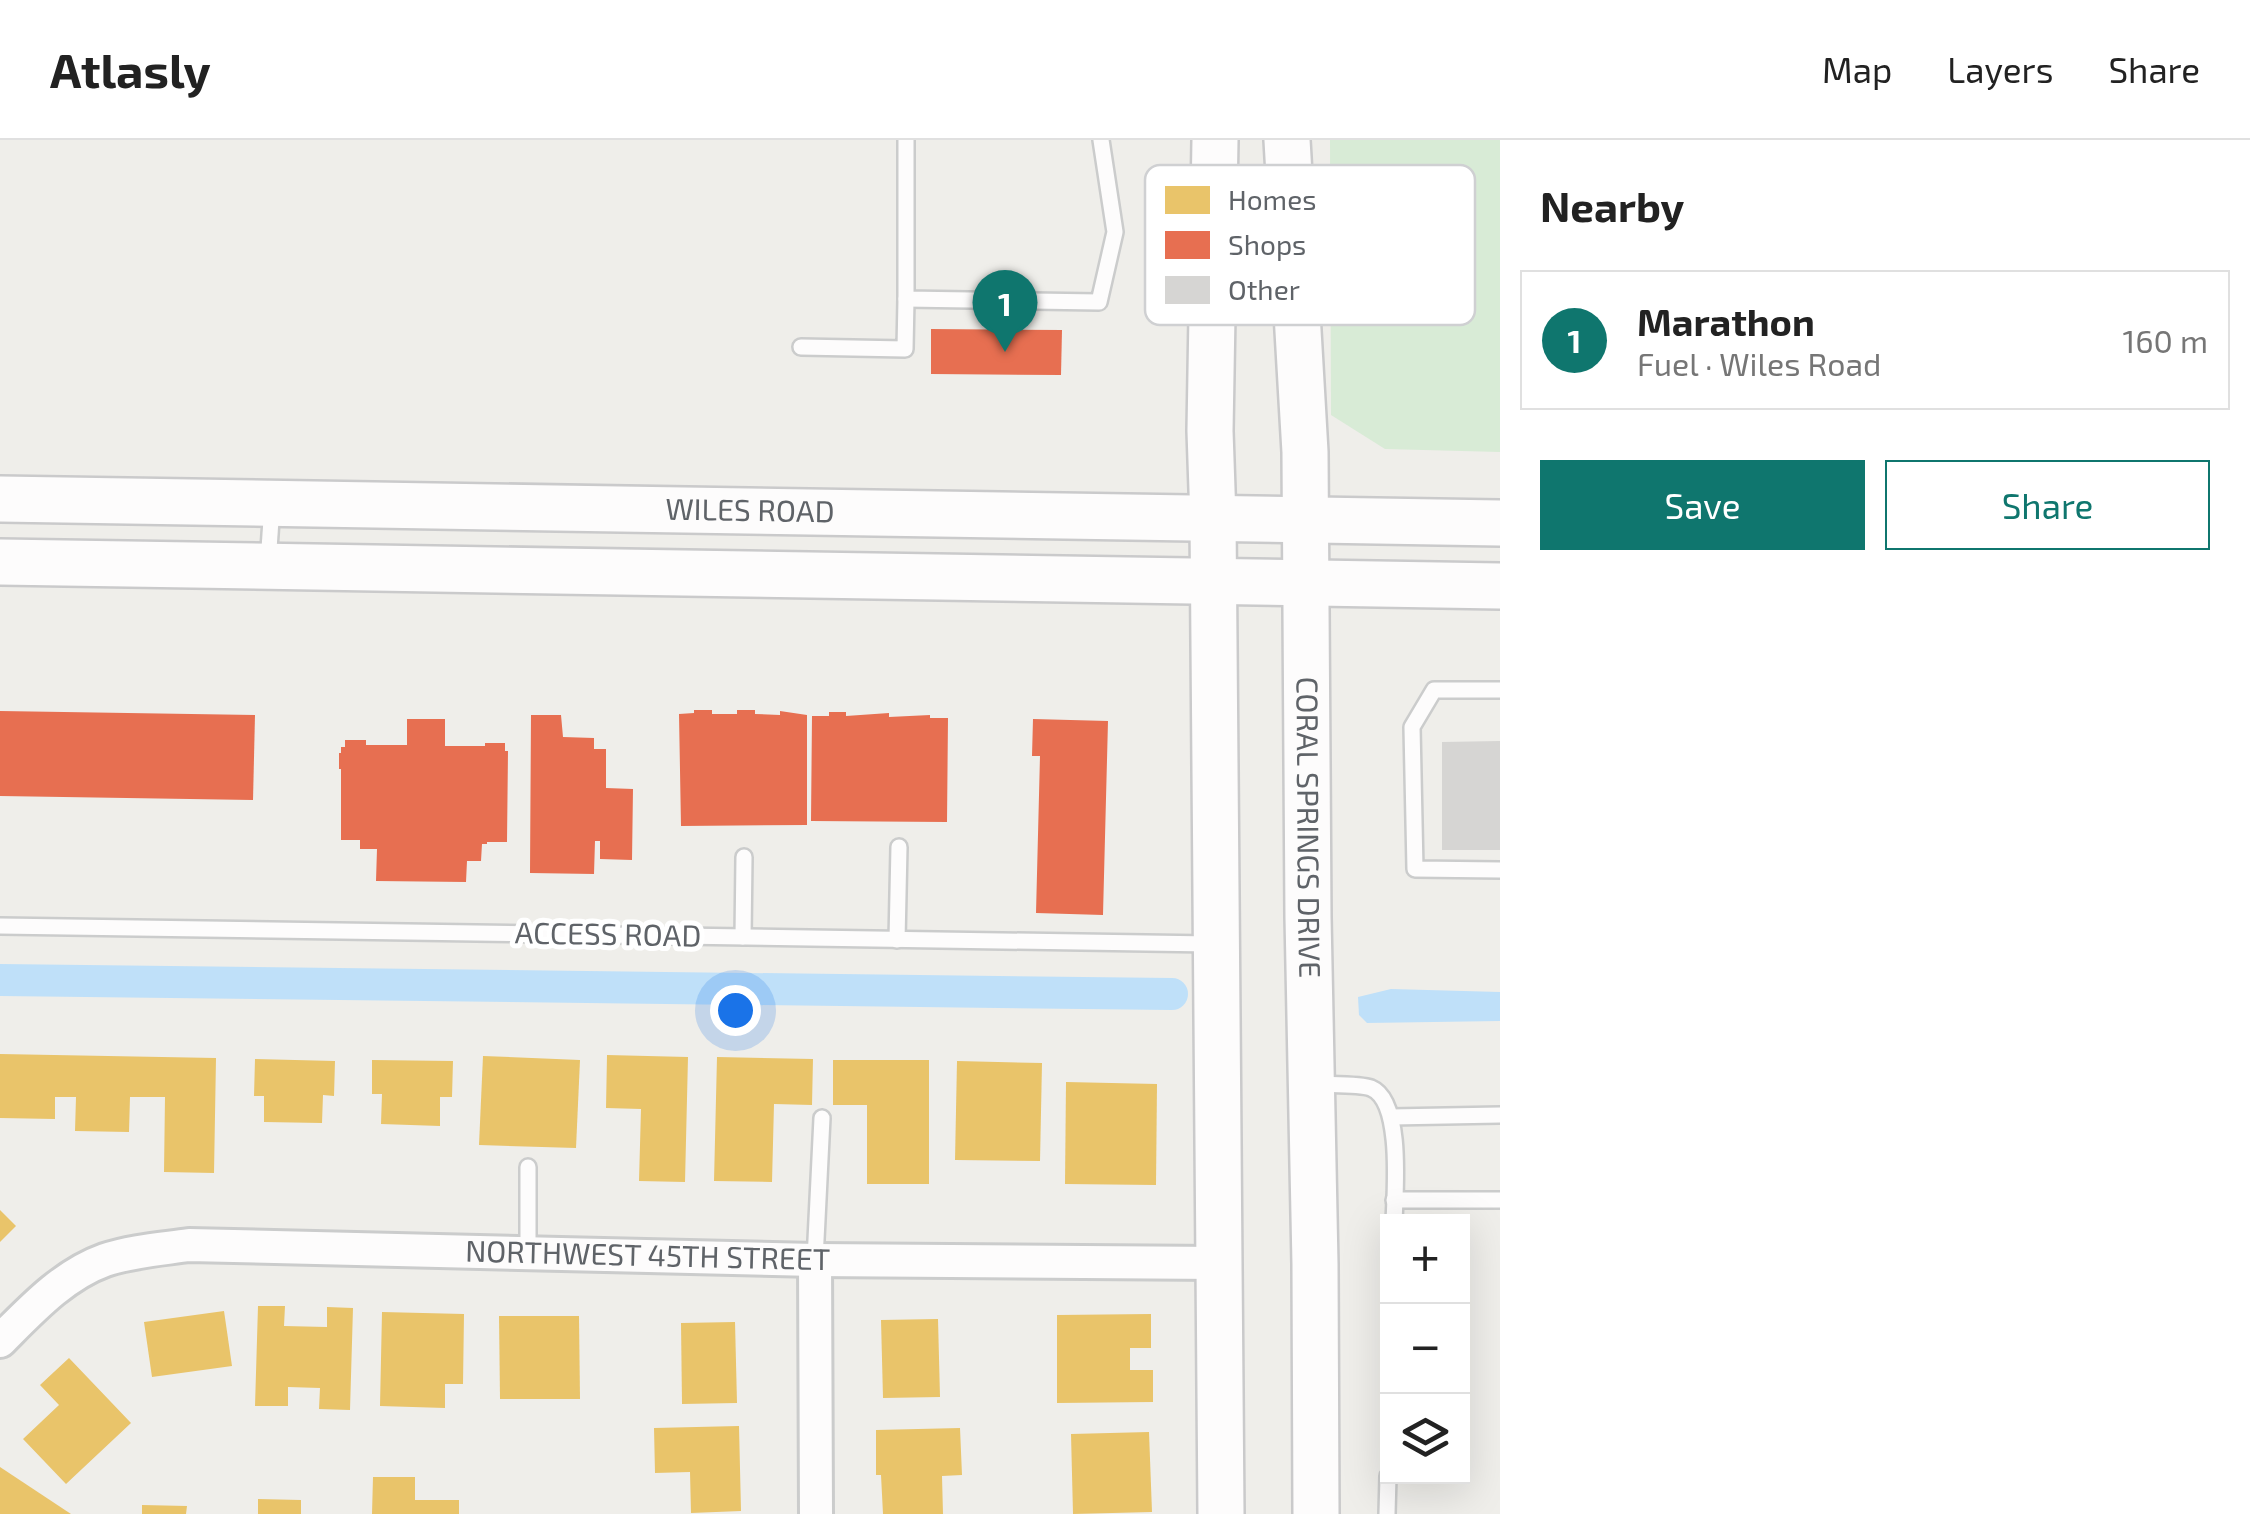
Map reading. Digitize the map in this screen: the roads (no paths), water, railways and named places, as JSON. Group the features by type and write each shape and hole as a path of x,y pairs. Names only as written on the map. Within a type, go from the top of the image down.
{"main road":[{"path":"1215,140 1215,165"},
{"name":"CORAL SPRINGS DRIVE","path":"1286,140 1288,165"},
{"path":"1212,325 1221,1514"},
{"name":"CORAL SPRINGS DRIVE","path":"1298,325 1304,416 1316,1514"},
{"name":"WILES ROAD","path":"0,499 1500,523"},
{"name":"WILES ROAD","path":"0,562 1500,586"}],"street":[{"name":"NORTHWEST 45TH STREET","path":"0,1340 38,1303 80,1272 131,1253 189,1245 816,1260 1219,1263"},
{"path":"816,1260 816,1514"}],"lane":[{"path":"801,347 905,349 906,140"},
{"path":"906,299 1100,302 1115,232 1100,140"},
{"path":"268,567 272,504"},
{"path":"1500,690 1434,690 1412,728 1415,870 1500,870"},
{"path":"897,940 899,848"},
{"path":"742,937 744,858"},
{"name":"ACCESS ROAD","path":"0,926 1216,944"},
{"path":"1311,1084 1371,1088 1381,1097 1394,1127 1394,1214"},
{"path":"1391,1117 1500,1115"},
{"path":"816,1260 822,1118"},
{"path":"528,1168 528,1252"},
{"path":"1394,1200 1500,1200"},
{"path":"1388,1484 1388,1514"}],"water":[{"path":"1391,989 1500,992 1500,1021 1367,1023 1359,1015 1358,997"}],"waterway":[{"path":"0,980 1172,994"}],"place":[{"name":"Marathon","path":"1005,352"}]}
